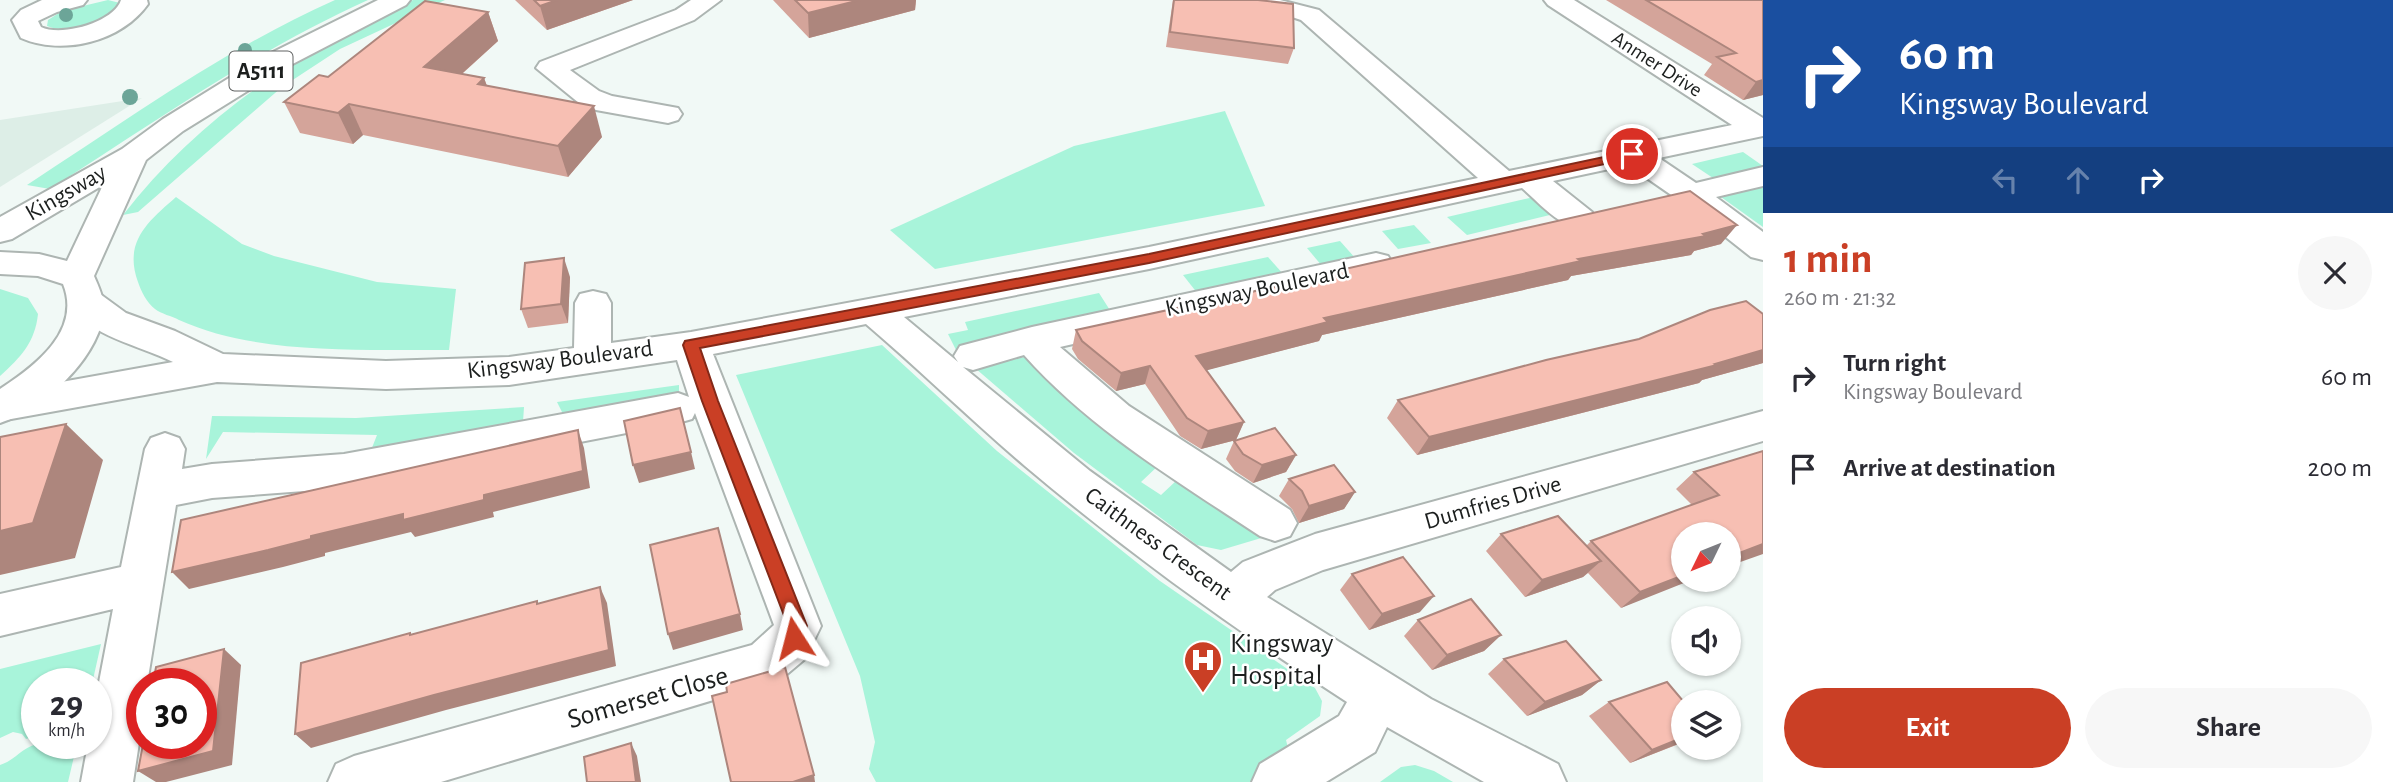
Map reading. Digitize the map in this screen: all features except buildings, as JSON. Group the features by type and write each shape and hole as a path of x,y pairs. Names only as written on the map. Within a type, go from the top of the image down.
{"main road":[{"path":"74,0 21,14 30,32 37,37 58,41 115,20 131,9 134,0"},
{"name":"Kingsway","path":"0,230 133,155 173,125 273,63 397,0"},
{"path":"668,114 606,104 589,97 539,59 685,15 708,0"},
{"path":"1210,0 1293,9 1310,15 1329,29 1370,69 1514,179 1580,219"},
{"name":"Anmer Drive","path":"1557,0 1760,127"},
{"name":"Kingsway Boulevard","path":"218,368 291,373 400,374 509,370 691,345 1149,258 1760,127"},
{"path":"1632,154 1669,199 1763,249"},
{"name":"Kingsway","path":"82,289 133,155"},
{"path":"1669,199 1763,176"},
{"path":"1539,228 1617,211"},
{"path":"1149,258 1184,306"},
{"name":"Kingsway Boulevard","path":"973,356 1032,340 1403,258"},
{"path":"0,263 39,265 82,289 113,322 162,340 218,368"},
{"name":"A5111","path":"1,408 34,386 59,363 74,344 82,289"},
{"path":"593,303 593,358"},
{"name":"Caithness Crescent","path":"874,312 1108,510 1231,598 1377,695 1534,781"},
{"path":"1032,340 1054,366 1133,429 1275,523"},
{"name":"Somerset Close","path":"354,782 763,664 776,657 794,638 798,626 710,401 691,345"},
{"path":"1,408 218,368"},
{"path":"107,782 140,582 162,470 212,481 344,471 678,408"},
{"name":"Dumfries Drive","path":"1231,598 1259,576 1315,553 1763,426"},
{"path":"0,615 140,582"},
{"path":"1278,782 1357,734 1377,695"}],"shaded area":[{"path":"142,98 0,187 0,120"}],"green space":[{"path":"108,0 120,3 97,22 66,30 47,26 48,20 62,11"},
{"path":"335,0 368,0 245,65 50,189 27,185 216,63 294,19"},
{"path":"413,0 445,0 340,49 282,87 138,212 123,215 184,147 254,90 331,41"},
{"path":"1225,111 1265,206 935,269 890,230 1074,146"},
{"path":"1743,152 1763,166 1713,178 1692,164"},
{"path":"1763,186 1763,227 1721,197"},
{"path":"176,197 242,244 274,256 377,282 456,289 449,350 347,350 277,345 210,332 157,311 149,304 138,282 134,268 136,243 148,224"},
{"path":"1534,197 1554,214 1467,235 1447,217"},
{"path":"1414,225 1431,243 1398,249 1382,231"},
{"path":"1340,241 1356,259 1322,266 1307,248"},
{"path":"1268,257 1284,275 1198,294 1183,275"},
{"path":"0,289 28,298 38,314 34,333 26,348 0,376"},
{"path":"1099,293 1113,315 956,350 948,334 968,330 965,322"},
{"path":"882,345 997,451 1160,581 1315,688 1322,701 1320,716 1286,740 1291,760 1258,782 876,782 869,769 875,742 860,676 736,375"},
{"path":"1029,356 1160,464 1141,482 1161,495 1177,480 1268,536 1221,550 1197,545 1074,453 975,368"},
{"path":"679,385 679,395 565,418 557,402"},
{"path":"524,407 523,422 366,463 377,435 223,432 206,459 212,416 356,418"},
{"path":"101,644 96,668 21,668 21,734 13,732 0,738 0,669"},
{"path":"21,752 21,759 73,759 68,782 0,782 0,765"},
{"path":"1415,765 1434,771 1453,782 1380,782 1401,767"}],"place":[{"name":"Kingsway Hospital","path":"1203,694"}],"route":[{"path":"794,638 798,626 710,401 691,345 1149,258 1632,154"}]}
